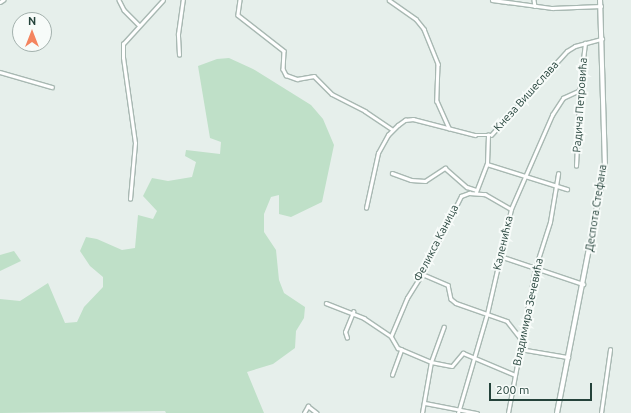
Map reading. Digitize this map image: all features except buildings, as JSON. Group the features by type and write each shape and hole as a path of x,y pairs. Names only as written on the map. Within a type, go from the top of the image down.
{"main road":[{"name":"Деспота Стефана","path":"557,413 583,284 604,167 600,0"}],"street":[{"path":"119,0 124,10 138,24"},
{"path":"130,199 135,143 123,47 127,37 138,24 163,0"},
{"path":"179,55 178,34 183,0"},
{"path":"240,0 238,15 284,51 283,69 286,75 297,79 314,76 332,94 365,111 392,129"},
{"path":"389,0 416,18 424,29 438,64 436,101 449,129"},
{"path":"492,0 535,6 565,8 601,6"},
{"path":"534,0 535,6"},
{"name":"Кнеза Вишеслава","path":"366,208 378,153 392,129 409,119 449,129 488,136 534,90 565,53 585,43 602,39"},
{"name":"Радича Петровића","path":"576,166 580,90 585,43"},
{"path":"0,72 52,87"},
{"name":"Каленићка","path":"459,411 487,314 511,209 557,106 567,94 580,90"},
{"path":"476,191 487,164 488,136"},
{"path":"487,164 526,174 556,187 567,189"},
{"path":"392,173 411,180 425,181 445,168 467,187 491,196 511,209"},
{"name":"Владимира Зечевића","path":"508,413 535,270 550,222 558,174"},
{"name":"Феликса Каница","path":"391,336 407,298 422,274 454,206 461,196 476,191"},
{"path":"500,256 535,270 583,284"},
{"path":"422,274 448,285 451,299 456,303 507,321 521,340"},
{"path":"326,303 353,312 391,336 401,350 431,362 452,366 463,353 515,376"},
{"path":"348,338 346,329 353,312"},
{"path":"422,413 425,403 424,391 431,362 444,327"},
{"path":"520,349 569,357"},
{"path":"392,375 401,350"},
{"path":"601,413 610,350"},
{"path":"425,403 459,411 477,413"},
{"path":"304,413 308,406 317,413"}],"green space":[{"path":"229,58 253,69 311,105 323,119 334,145 322,202 291,217 279,214 279,195 271,197 264,214 264,232 276,250 279,280 284,293 305,307 304,318 296,331 295,348 273,364 247,372 264,413 166,413 165,411 0,413 0,299 20,301 48,283 65,323 77,322 84,307 103,287 103,277 90,266 80,251 86,237 97,239 122,250 135,248 138,215 153,219 157,211 143,196 152,178 168,181 192,177 196,162 185,156 186,150 220,154 221,142 210,138 198,66 217,59"},
{"path":"14,251 21,261 0,271 0,255"}]}
